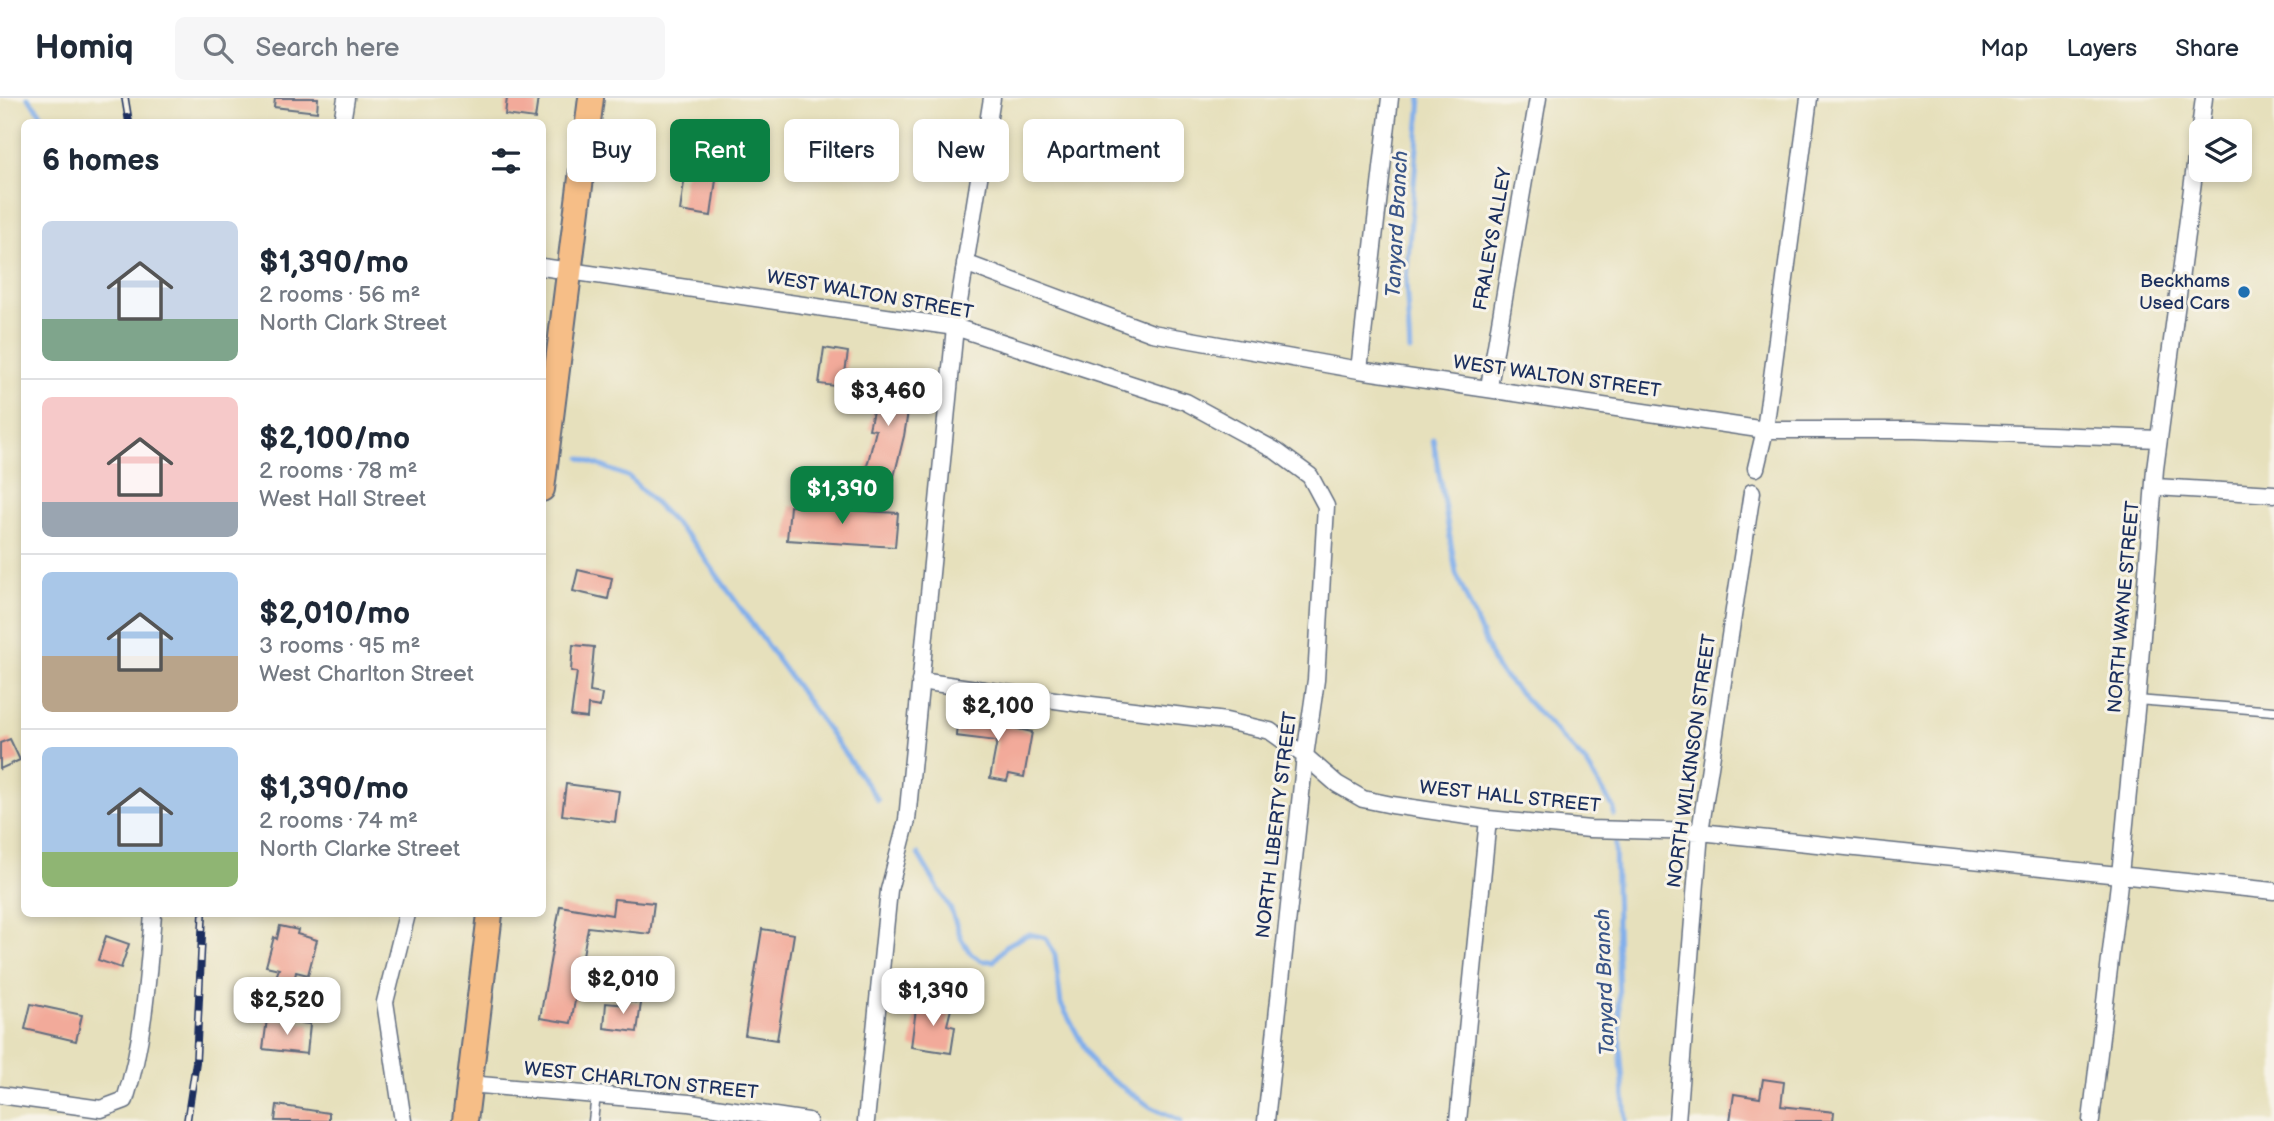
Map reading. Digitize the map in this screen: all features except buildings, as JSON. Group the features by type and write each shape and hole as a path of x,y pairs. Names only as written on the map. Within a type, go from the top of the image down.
{"main road":[{"path":"546,458 591,98"},
{"path":"465,1121 490,917"}],"street":[{"path":"342,119 346,98"},
{"path":"866,1121 889,890 907,820 955,327 992,98"},
{"path":"1359,370 1390,98"},
{"name":"FRALEYS ALLEY","path":"1489,387 1538,98"},
{"path":"1756,468 1765,430 1809,98"},
{"name":"NORTH WAYNE STREET","path":"2091,1121 2120,875 2159,439 2204,98"},
{"name":"WEST WALTON STREET","path":"965,263 1152,333 1359,370 1489,387 1765,430 1914,430 2159,439"},
{"name":"WEST WALTON STREET","path":"546,267 955,327 1186,402 1276,451 1310,476 1326,506 1325,534"},
{"path":"2155,486 2274,494"},
{"name":"NORTH WILKINSON STREET","path":"1677,1121 1700,832 1752,492"},
{"name":"NORTH LIBERTY STREET","path":"1266,1121 1305,756 1316,680 1325,534"},
{"name":"WEST HALL STREET","path":"919,681 1226,721 1270,731 1338,784 1363,799 1488,819 1590,829 1700,832 2274,891"},
{"path":"1458,1121 1488,819"},
{"path":"0,1095 101,1109 125,1100 142,1022 153,917"},
{"path":"403,1121 385,1002 406,917"},
{"name":"WEST CHARLTON STREET","path":"469,1084 689,1103 808,1121"}],"lane":[{"path":"2137,700 2274,711"},
{"path":"593,1121 596,1095"}],"waterway":[{"path":"28,98 46,119"},
{"name":"Tanyard Branch","path":"1410,351 1406,282 1421,98"},
{"name":"Tanyard Branch","path":"1433,439 1456,573 1496,668 1586,763 1614,809 1614,815"},
{"path":"581,458 629,477 694,543 878,800"},
{"name":"Tanyard Branch","path":"1615,843 1620,1047 1626,1121"},
{"path":"918,854 951,910 961,938 971,954 982,961 994,961 1007,945 1029,934 1046,938 1055,955 1061,1004 1096,1069 1151,1107 1181,1121"}],"railway":[{"path":"125,98 128,119"},
{"path":"187,1121 196,1062 203,917"}],"place":[{"name":"Beckhams Used Cars","path":"2244,292"}]}
